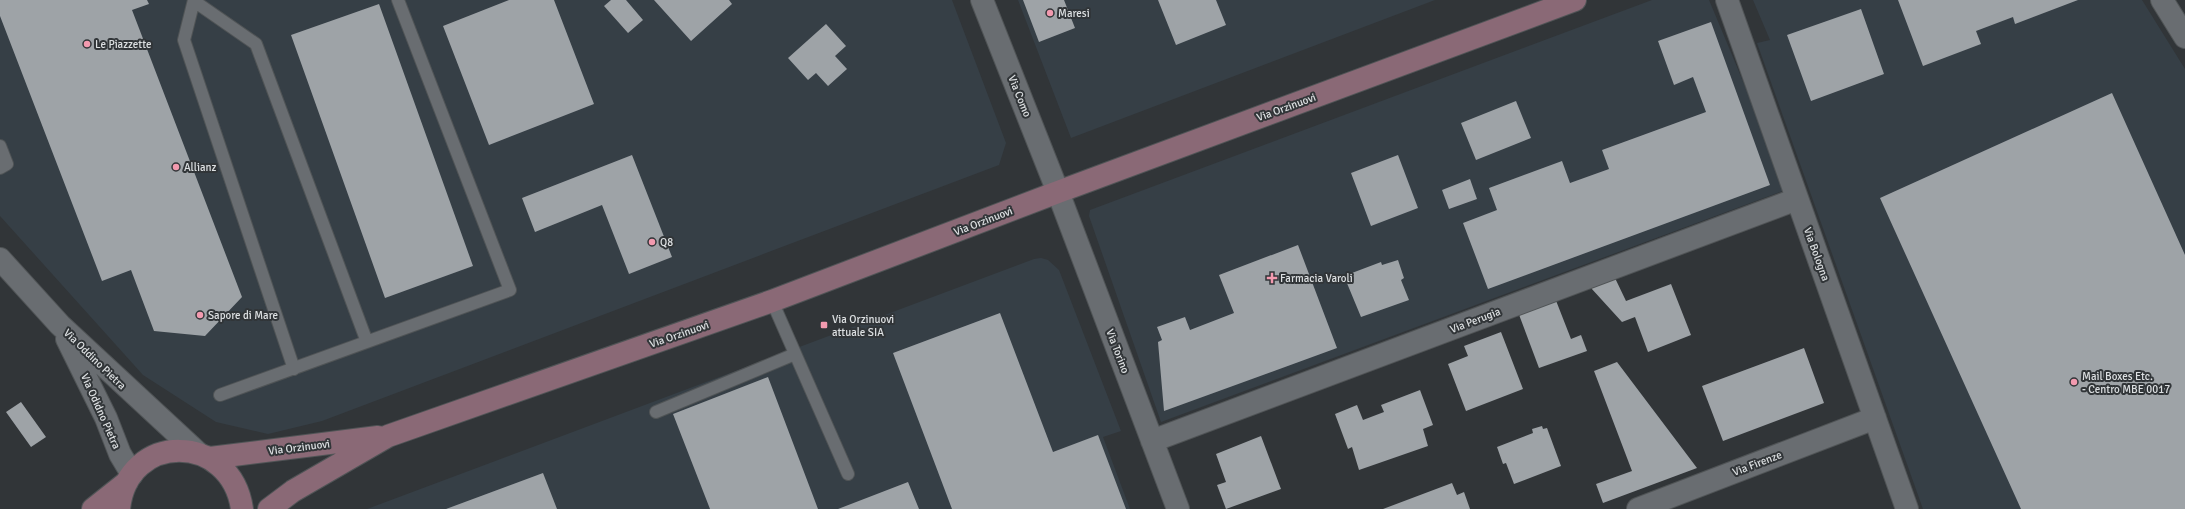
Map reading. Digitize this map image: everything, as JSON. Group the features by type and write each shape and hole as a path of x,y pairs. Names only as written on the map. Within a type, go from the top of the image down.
{"main road":[{"name":"Via Orzinuovi","path":"269,509 293,491 388,436 772,301 1058,192 1575,0"},
{"name":"Via Orzinuovi","path":"93,509 130,478 140,465 160,454 184,450 204,455 388,436"},
{"path":"204,455 231,477 236,487 242,509"},
{"path":"119,509 123,491 130,478"}],"street":[{"name":"Via Como","path":"982,0 1058,192"},
{"name":"Via Bologna","path":"1726,0 1907,509"},
{"path":"2162,0 2185,36"},
{"name":"Via Torino","path":"1058,192 1178,509"},
{"name":"Via Perugia","path":"1152,441 1797,199"},
{"name":"Via Oddino Pietra","path":"0,258 60,325 204,455"},
{"name":"Via Odidno Pietra","path":"60,325 106,418 130,478"},
{"name":"Via Firenze","path":"1638,509 1875,418"}],"lane":[{"path":"294,368 184,40 194,0 256,44 367,342"},
{"path":"220,395 510,290 398,0"},
{"path":"0,146 7,164 0,168"},
{"path":"772,301 848,474"},
{"path":"656,412 795,354"}],"shaded area":[{"path":"0,0 952,0 1006,143 999,165 322,421 268,434 216,422 143,375 0,216"},
{"path":"1018,0 1435,0 1071,138"},
{"path":"1652,0 1709,0 1788,189 1161,422 1089,216 1090,210"},
{"path":"1753,0 2142,0 2185,69 2185,509 1923,509 1757,43 1770,40"},
{"path":"1041,258 1048,260 1059,270 1121,431 1103,437 1130,509 367,509 1034,259"}],"building":[{"path":"0,0 147,0 149,4 132,10 242,297 205,336 154,331 131,270 102,281 0,16"},
{"path":"509,0 554,0 594,104 489,145 443,26"},
{"path":"611,0 626,0 643,20 628,33 604,6"},
{"path":"654,0 729,0 732,4 691,41"},
{"path":"1023,0 1064,0 1075,28 1039,42"},
{"path":"1158,0 1216,0 1226,25 1176,45"},
{"path":"1898,0 2078,0 2015,24 2013,17 1976,31 1981,44 1923,66"},
{"path":"379,4 473,266 385,298 291,35"},
{"path":"1861,9 1884,74 1811,101 1787,35"},
{"path":"1711,22 1770,185 1488,289 1463,223 1497,210 1489,188 1562,161 1570,183 1609,169 1602,150 1706,112 1693,77 1674,85 1658,41"},
{"path":"826,24 846,46 835,56 847,69 828,86 816,73 808,80 788,58"},
{"name":"Mail Boxes Etc. - Centro MBE 0017","path":"2112,93 2185,255 2185,509 2021,509 1880,198"},
{"path":"1516,101 1531,138 1476,160 1461,123"},
{"path":"632,155 672,257 629,274 602,205 535,232 522,198"},
{"path":"1398,155 1418,208 1371,226 1351,173"},
{"path":"1470,179 1477,199 1449,209 1442,190"},
{"path":"1298,245 1337,348 1164,411 1158,342 1162,340 1157,327 1185,317 1190,330 1234,313 1219,275"},
{"path":"1398,260 1404,278 1401,280 1409,300 1361,317 1344,276 1381,262 1382,265"},
{"path":"1615,278 1626,301 1671,284 1691,335 1648,352 1635,317 1622,322 1591,288"},
{"path":"1555,298 1571,339 1581,335 1587,351 1539,368 1518,312"},
{"path":"1000,313 1053,452 1098,435 1126,509 952,509 893,353"},
{"path":"1501,332 1523,389 1466,411 1448,364 1468,356 1464,346"},
{"path":"1804,348 1824,403 1723,441 1702,386"},
{"path":"1617,362 1697,468 1603,503 1596,484 1632,471 1594,371"},
{"path":"768,377 818,509 710,509 673,414"},
{"path":"1420,390 1433,425 1423,429 1428,446 1359,470 1352,447 1348,449 1335,414 1357,405 1363,420 1384,412 1381,405"},
{"path":"21,402 46,437 31,447 6,412"},
{"path":"1542,426 1543,429 1547,428 1561,466 1514,484 1506,463 1503,464 1497,447 1533,433 1532,429"},
{"path":"1261,436 1281,489 1226,509 1217,485 1226,482 1216,454"},
{"path":"543,473 557,509 446,509"},
{"path":"908,482 919,509 838,509"},
{"path":"1452,483 1457,495 1464,492 1470,509 1383,509"}],"place":[{"name":"Maresi","path":"1050,13"},
{"name":"Le Piazzette","path":"87,44"},
{"name":"Allianz","path":"176,167"},
{"name":"Q8","path":"652,242"},
{"name":"Farmacia Varoli","path":"1272,278"},
{"name":"Sapore di Mare","path":"200,315"},
{"name":"Via Orzinuovi attuale SIA","path":"824,325"},
{"name":"Mail Boxes Etc. - Centro MBE 0017","path":"2074,382"}]}
